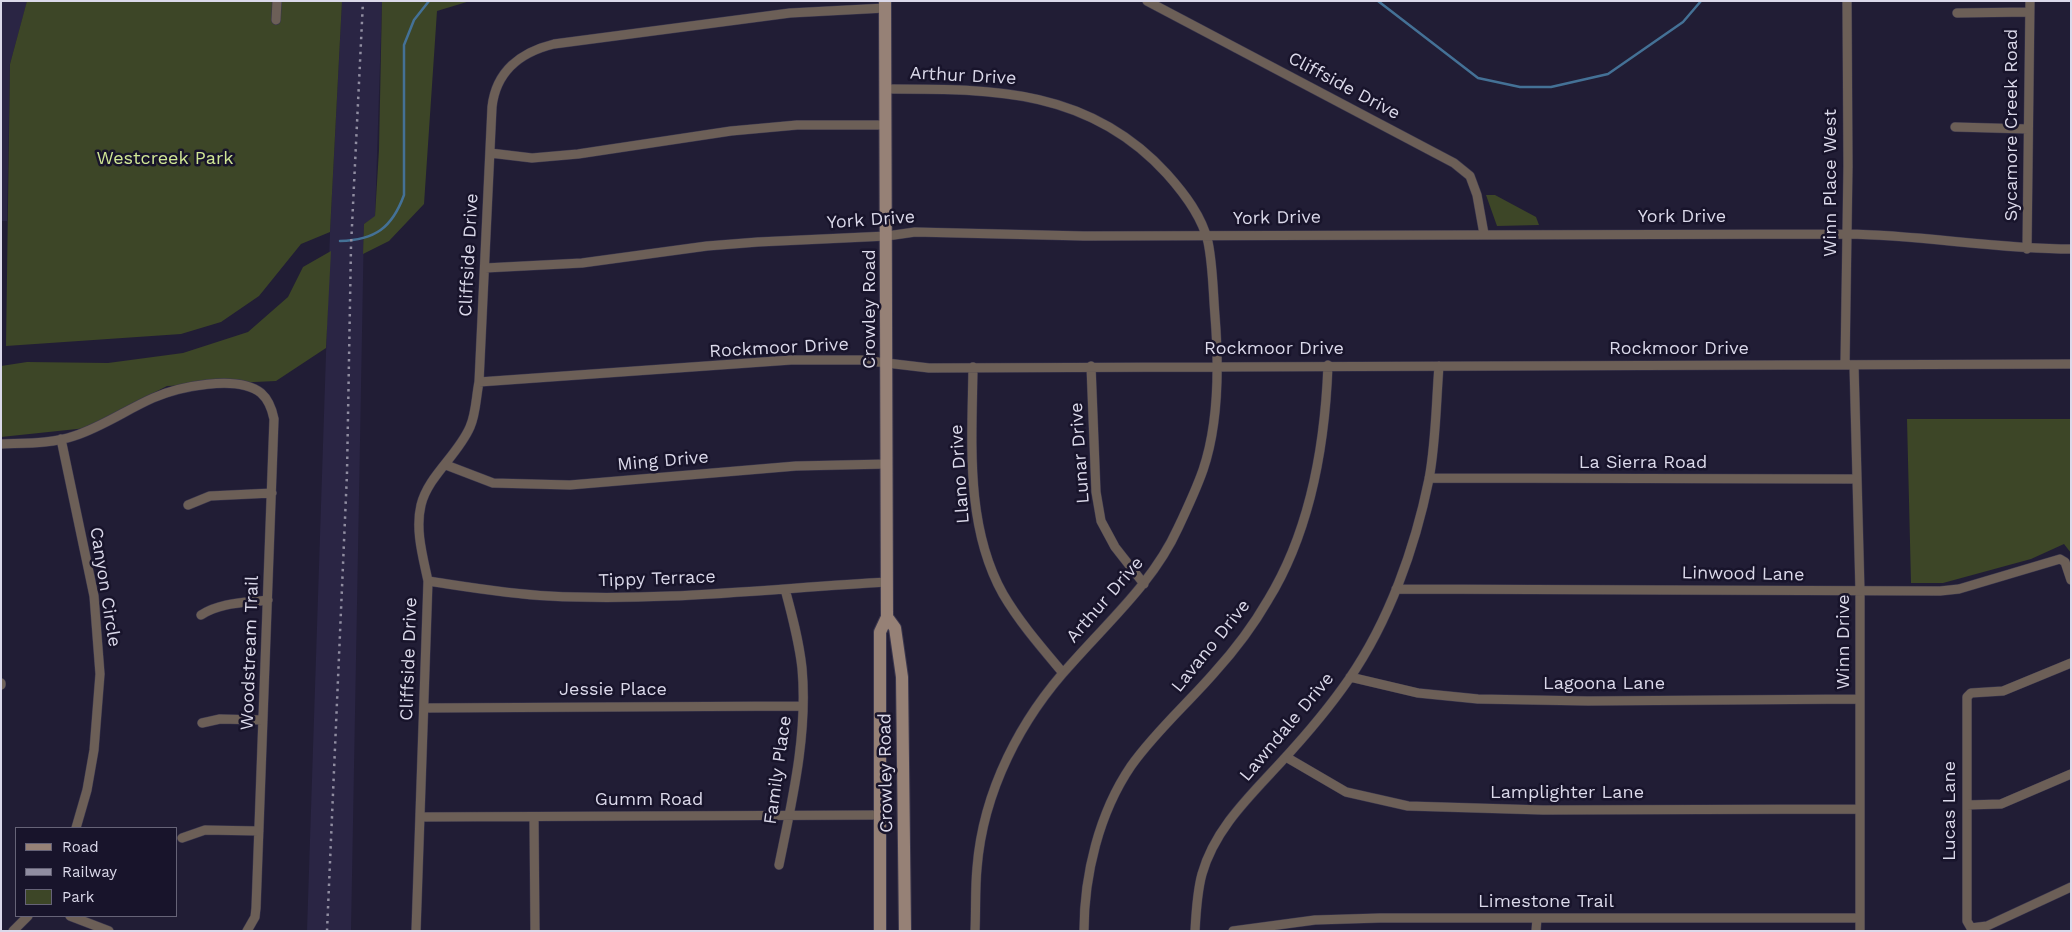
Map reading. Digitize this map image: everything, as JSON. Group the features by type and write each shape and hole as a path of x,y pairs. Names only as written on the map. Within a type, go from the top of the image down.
{"main road":[{"name":"Crowley Road","path":"880,931 880,632 887,617 885,5"},
{"name":"Crowley Road","path":"887,617 895,628 902,677 905,931"}],"street":[{"path":"276,20 277,1"},
{"name":"Cliffside Drive","path":"1147,1 1454,163 1470,176 1477,195 1484,234"},
{"name":"Winn Place West","path":"1847,1 1849,365"},
{"name":"Sycamore Creek Road","path":"2027,249 2030,1"},
{"name":"Cliffside Drive","path":"416,931 428,581 420,530 421,508 424,495 470,428 479,382 492,107 496,85 512,64 523,55 541,47 667,28 790,13 885,5"},
{"path":"1957,13 2029,12"},
{"name":"Arthur Drive","path":"886,89 994,91 1036,98 1085,114 1130,141 1161,167 1180,189 1195,211 1206,235 1211,264 1216,365 1213,425 1204,468 1177,531 1144,584 1063,673 1035,709 1011,748 989,808 977,866 975,931"},
{"path":"490,153 532,158 578,154 731,131 797,125 886,125"},
{"path":"1955,127 2028,129"},
{"name":"York Drive","path":"485,268 582,264 750,243 887,236 915,232 1084,236 1848,234 1903,235 2027,249 2071,249"},
{"name":"Rockmoor Drive","path":"479,382 791,360 860,360 929,368 1216,365 2071,364"},
{"name":"Lavano Drive","path":"1084,931 1089,872 1094,850 1109,809 1131,767 1157,734 1216,672 1240,642 1268,601 1287,564 1309,503 1318,470 1326,412 1328,365"},
{"name":"Winn Drive","path":"1849,365 1857,479 1860,591 1860,931"},
{"name":"Lunar Drive","path":"1091,366 1096,492 1101,521 1115,547 1144,584"},
{"name":"Lawndale Drive","path":"1195,931 1202,874 1214,844 1230,818 1321,718 1350,677 1375,634 1396,589 1419,522 1429,478 1439,366"},
{"name":"Llano Drive","path":"973,367 974,490 980,533 992,571 1003,594 1023,625 1063,673"},
{"name":"Woodstream Trail","path":"61,439 88,431 153,398 173,391 222,384 248,386 261,393 268,401 274,420 256,908 255,917 247,931"},
{"path":"1,444 61,439"},
{"name":"Canyon Circle","path":"61,439 94,596 100,664 94,750 87,790 76,827"},
{"name":"Ming Drive","path":"446,465 493,483 570,485 796,466 887,464"},
{"name":"La Sierra Road","path":"1429,478 1857,479"},
{"path":"188,505 210,496 272,493"},
{"name":"Linwood Lane","path":"1396,589 1860,591 1960,589 2060,560 2065,562 2071,580"},
{"name":"Tippy Terrace","path":"428,581 549,596 694,596 887,582"},
{"name":"Family Place","path":"779,866 801,745 802,706 802,668 794,620 785,589"},
{"path":"201,615 210,609 230,604 268,600"},
{"name":"Lucas Lane","path":"2071,663 2003,691 1971,693 1967,697 1967,921 1971,928 1987,926 2071,887"},
{"name":"Lagoona Lane","path":"1350,677 1418,692 1478,699 1588,701 1860,699"},
{"name":"Jessie Place","path":"424,708 802,706"},
{"path":"202,723 220,719 263,720"},
{"name":"Lamplighter Lane","path":"1286,757 1346,792 1408,806 1543,810 1859,809"},
{"path":"1967,805 2002,804 2071,774"},
{"name":"Gumm Road","path":"420,817 879,814"},
{"path":"534,817 535,931"},
{"path":"182,838 205,830 259,831"},
{"path":"13,931 27,917"},
{"path":"73,917 109,931"},
{"path":"1536,931 1537,918"},
{"name":"Limestone Trail","path":"1233,931 1315,920 1860,918"}],"shaded area":[{"path":"1,1 27,2 10,64 7,221 1,221"},
{"path":"342,1 382,1 375,217 364,224 351,931 307,931 330,232"}],"green space":[{"name":"Westcreek Park","path":"27,1 342,1 330,232 301,244 259,296 221,322 181,334 6,346 10,64"},
{"path":"382,1 470,1 437,11 424,204 389,241 363,254 364,224 375,216 379,150"},
{"path":"1486,195 1495,195 1536,217 1539,225 1497,226"},
{"path":"331,251 326,348 276,381 167,386 130,405 96,427 1,437 1,366 27,362 108,363 183,353 248,332 288,297 303,267"},
{"path":"1907,419 2071,419 2071,553 2064,544 2031,559 1943,583 1911,583"}],"waterway":[{"path":"340,241 363,238 381,230 394,216 404,195 404,45 414,20 429,1"},
{"path":"1378,1 1478,78 1520,87 1551,87 1608,74 1683,22 1701,1"}],"railway":[{"path":"327,931 347,473 351,246 363,1"}]}
